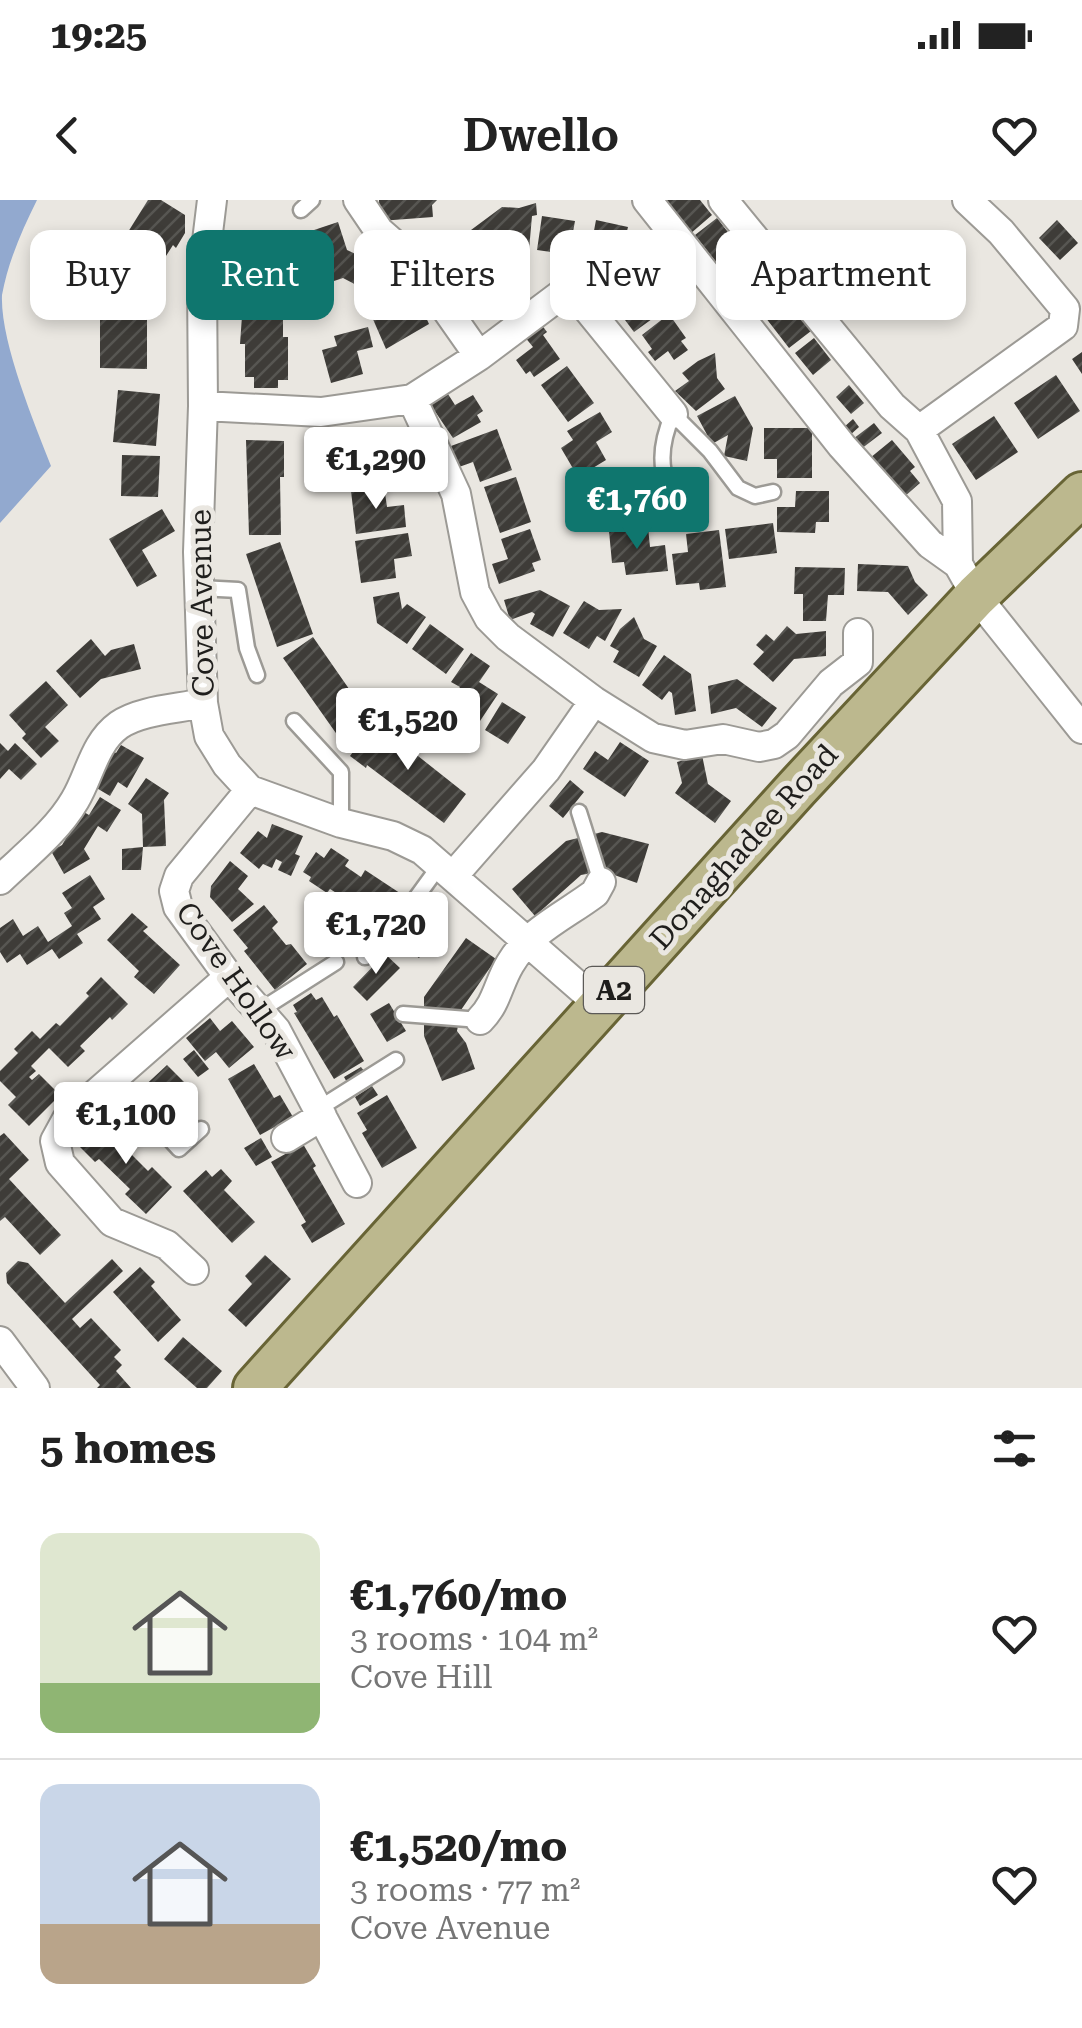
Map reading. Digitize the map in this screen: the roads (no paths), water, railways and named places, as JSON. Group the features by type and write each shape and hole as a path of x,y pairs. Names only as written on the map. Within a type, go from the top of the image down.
{"main road":[{"name":"Donaghadee Road","path":"255,1388 600,1006 967,580 1082,494"}],"street":[{"name":"Cove Avenue","path":"212,200 202,282 203,703 209,736 226,765 250,790"},
{"path":"358,200 380,232 411,259 479,356"},
{"path":"646,200 842,446 967,580 1082,729"},
{"path":"723,200 892,406 919,430 956,501 967,580"},
{"path":"919,430 1063,326 1064,309 1001,232 967,200"},
{"path":"203,406 321,412 412,400 567,290 581,301 673,414"},
{"path":"412,400 456,494 475,592 489,618 508,637 594,701 653,738 684,745 723,739 759,747 774,744 831,683 858,662 858,633"},
{"path":"446,870 546,770 594,701"},
{"path":"11,882 76,798 97,751 118,726 137,717 203,703"},
{"path":"250,790 341,823 393,836 422,850 600,1006"},
{"name":"Cove Hollow","path":"250,790 179,876 174,891 178,907 229,977 276,1030 357,1183"},
{"path":"480,1020 491,1009 510,964 528,942 594,892 601,882"},
{"path":"194,1270 166,1244 112,1222 60,1163 55,1141 67,1119 229,977"},
{"path":"286,1138 320,1113"},
{"path":"0,1341 33,1387"}],"lane":[{"path":"694,521 676,504 664,483 664,433 673,414 710,451 738,488 754,496 773,492"},
{"path":"200,588 238,590 247,648 257,675"},
{"path":"294,721 341,772 341,823"},
{"path":"579,812 601,882"},
{"path":"366,957 446,870"},
{"path":"259,1011 336,962"},
{"path":"403,1014 480,1020"},
{"path":"320,1113 396,1060"},
{"path":"112,1077 179,1149 201,1129"}],"water":[{"path":"0,200 37,200 8,270 2,295 3,314 19,381 51,466 0,523"}]}
